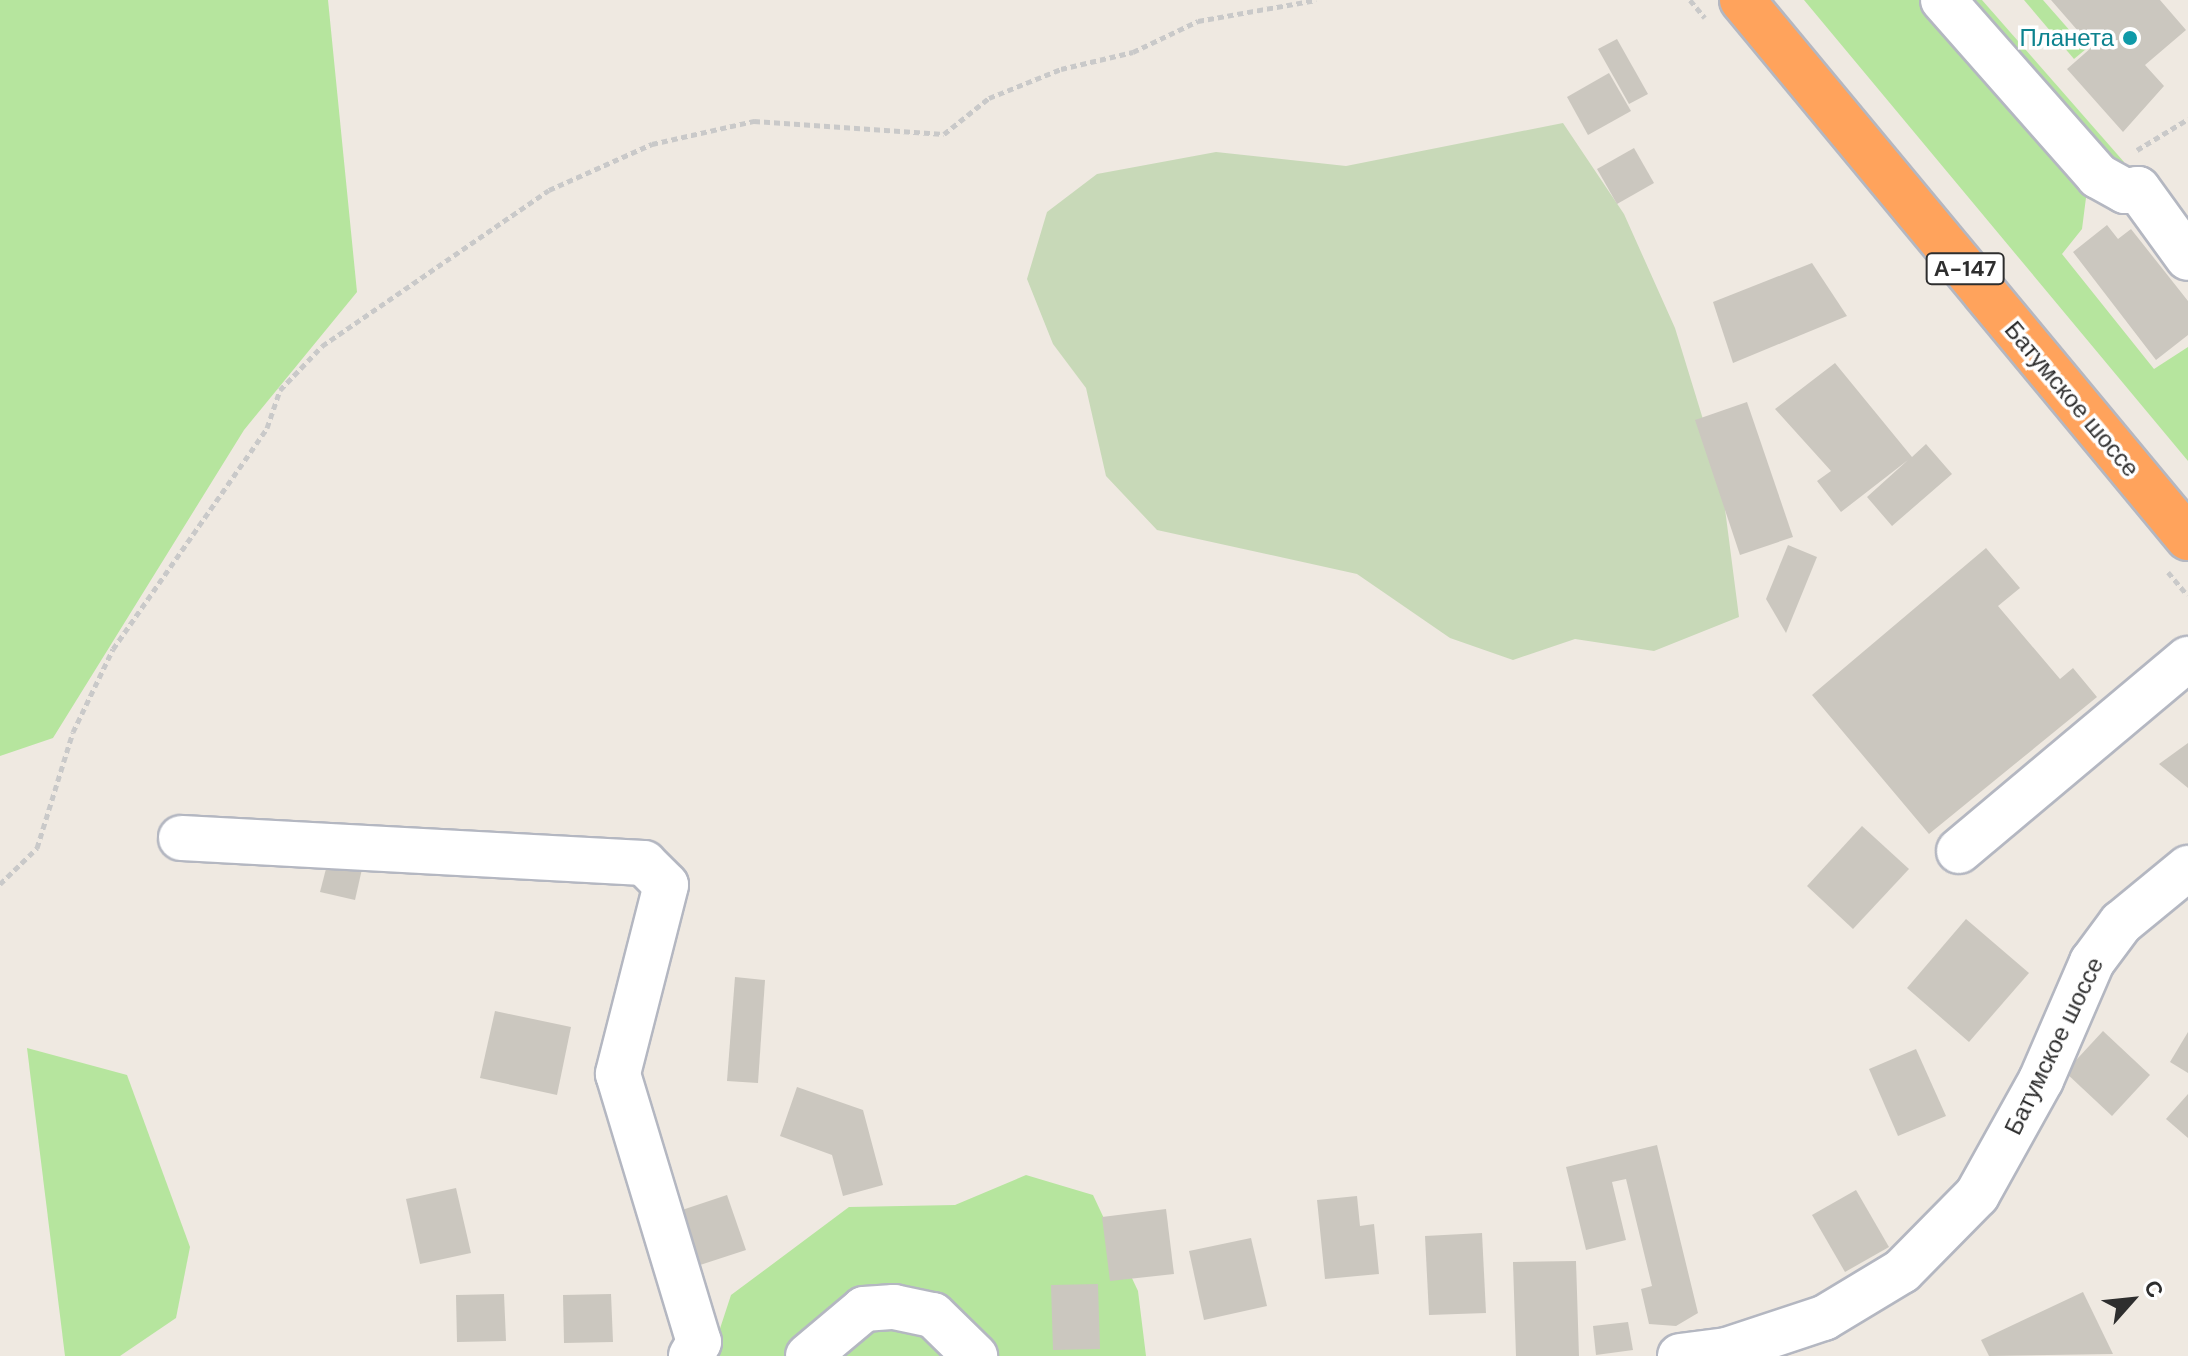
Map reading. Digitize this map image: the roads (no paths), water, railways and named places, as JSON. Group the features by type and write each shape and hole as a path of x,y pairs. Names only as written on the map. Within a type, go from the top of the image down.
{"highway":[{"name":"Батумское шоссе","path":"1742,0 2188,538"}],"street":[{"path":"1943,0 2098,176 2117,189 2138,189 2188,258"},
{"path":"1959,851 2188,659"},
{"path":"181,838 644,863 666,885 618,1074 699,1342 691,1356"},
{"name":"Батумское шоссе","path":"1680,1356 1727,1350 1824,1318 1902,1271 1977,1195 2041,1080 2092,962 2121,923 2188,868"},
{"path":"808,1356 864,1309 894,1307 933,1315 975,1356"}],"place":[{"name":"Планета","path":"2130,38"}]}
